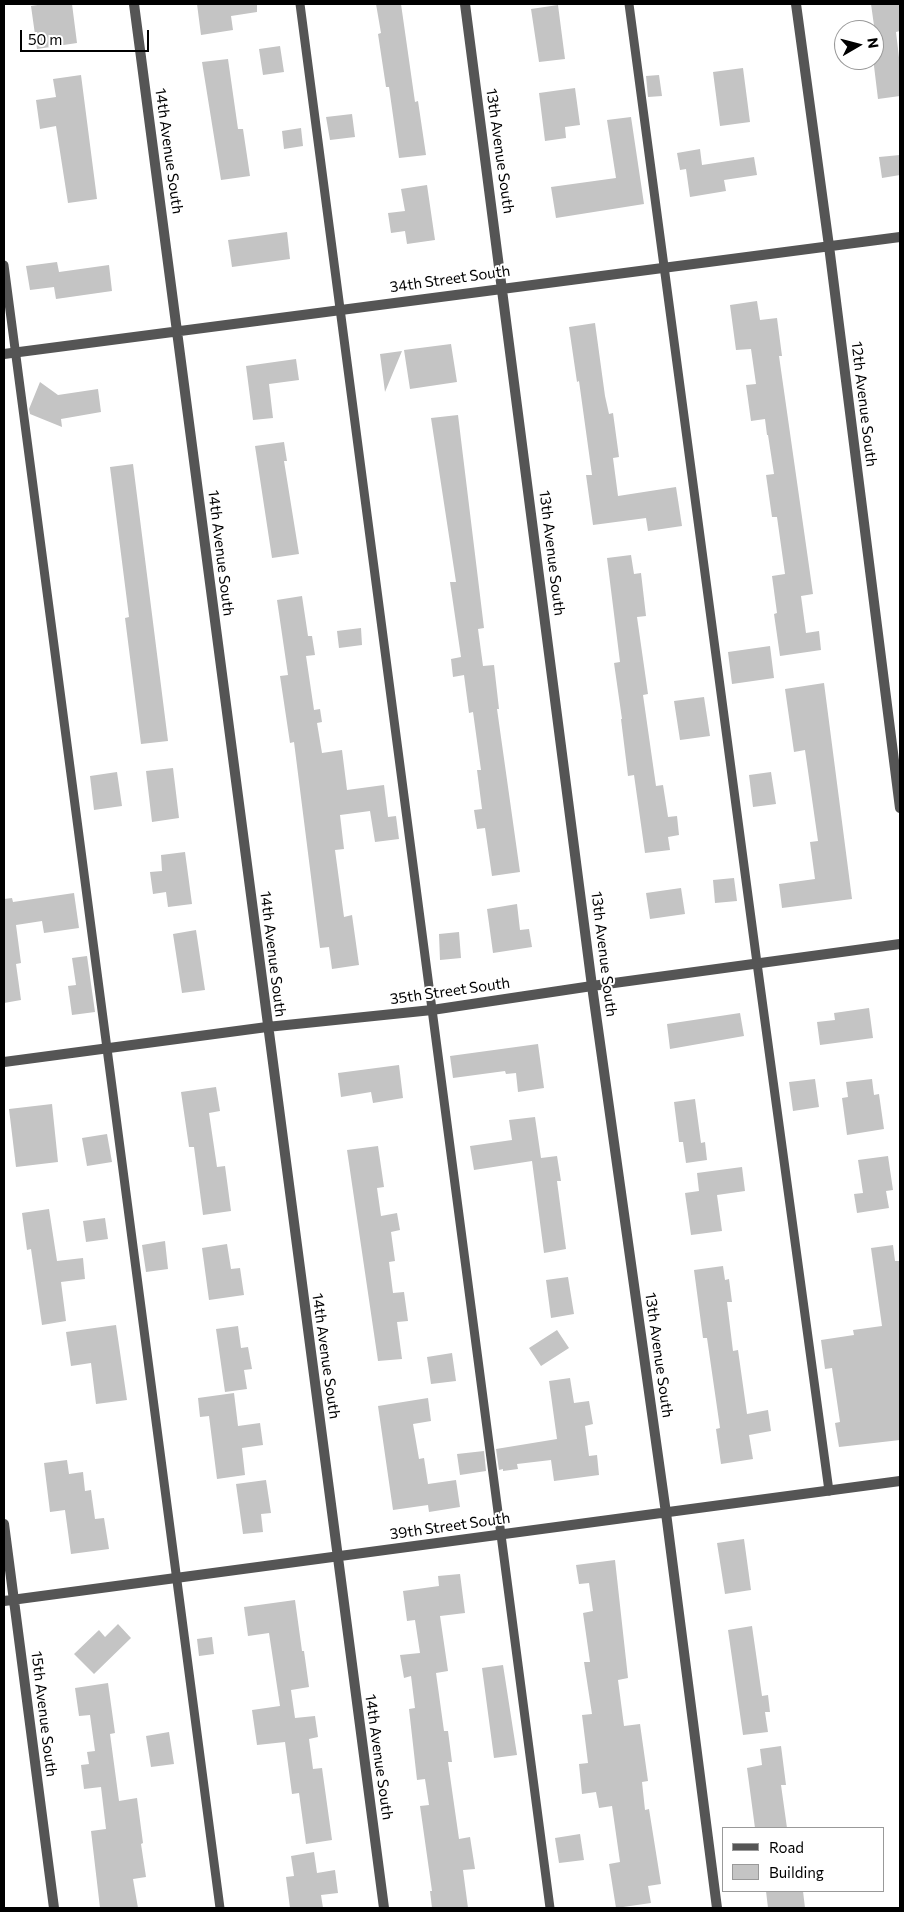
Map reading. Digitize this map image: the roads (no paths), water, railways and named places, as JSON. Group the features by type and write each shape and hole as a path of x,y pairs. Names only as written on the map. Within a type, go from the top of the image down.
{"street":[{"name":"14th Avenue South","path":"134,4 384,1908"},
{"name":"13th Avenue South","path":"465,4 592,986 666,1513 717,1908"},
{"name":"12th Avenue South","path":"796,4 829,246 900,808"},
{"name":"34th Street South","path":"4,354 503,287 900,237"},
{"name":"35th Street South","path":"4,1062 267,1027 432,1010 900,944"},
{"name":"39th Street South","path":"9,1600 900,1481"},
{"name":"15th Avenue South","path":"4,1524 9,1600 54,1908"}],"lane":[{"path":"300,4 550,1908"},
{"path":"630,4 829,1491"},
{"path":"4,265 220,1908"}]}
